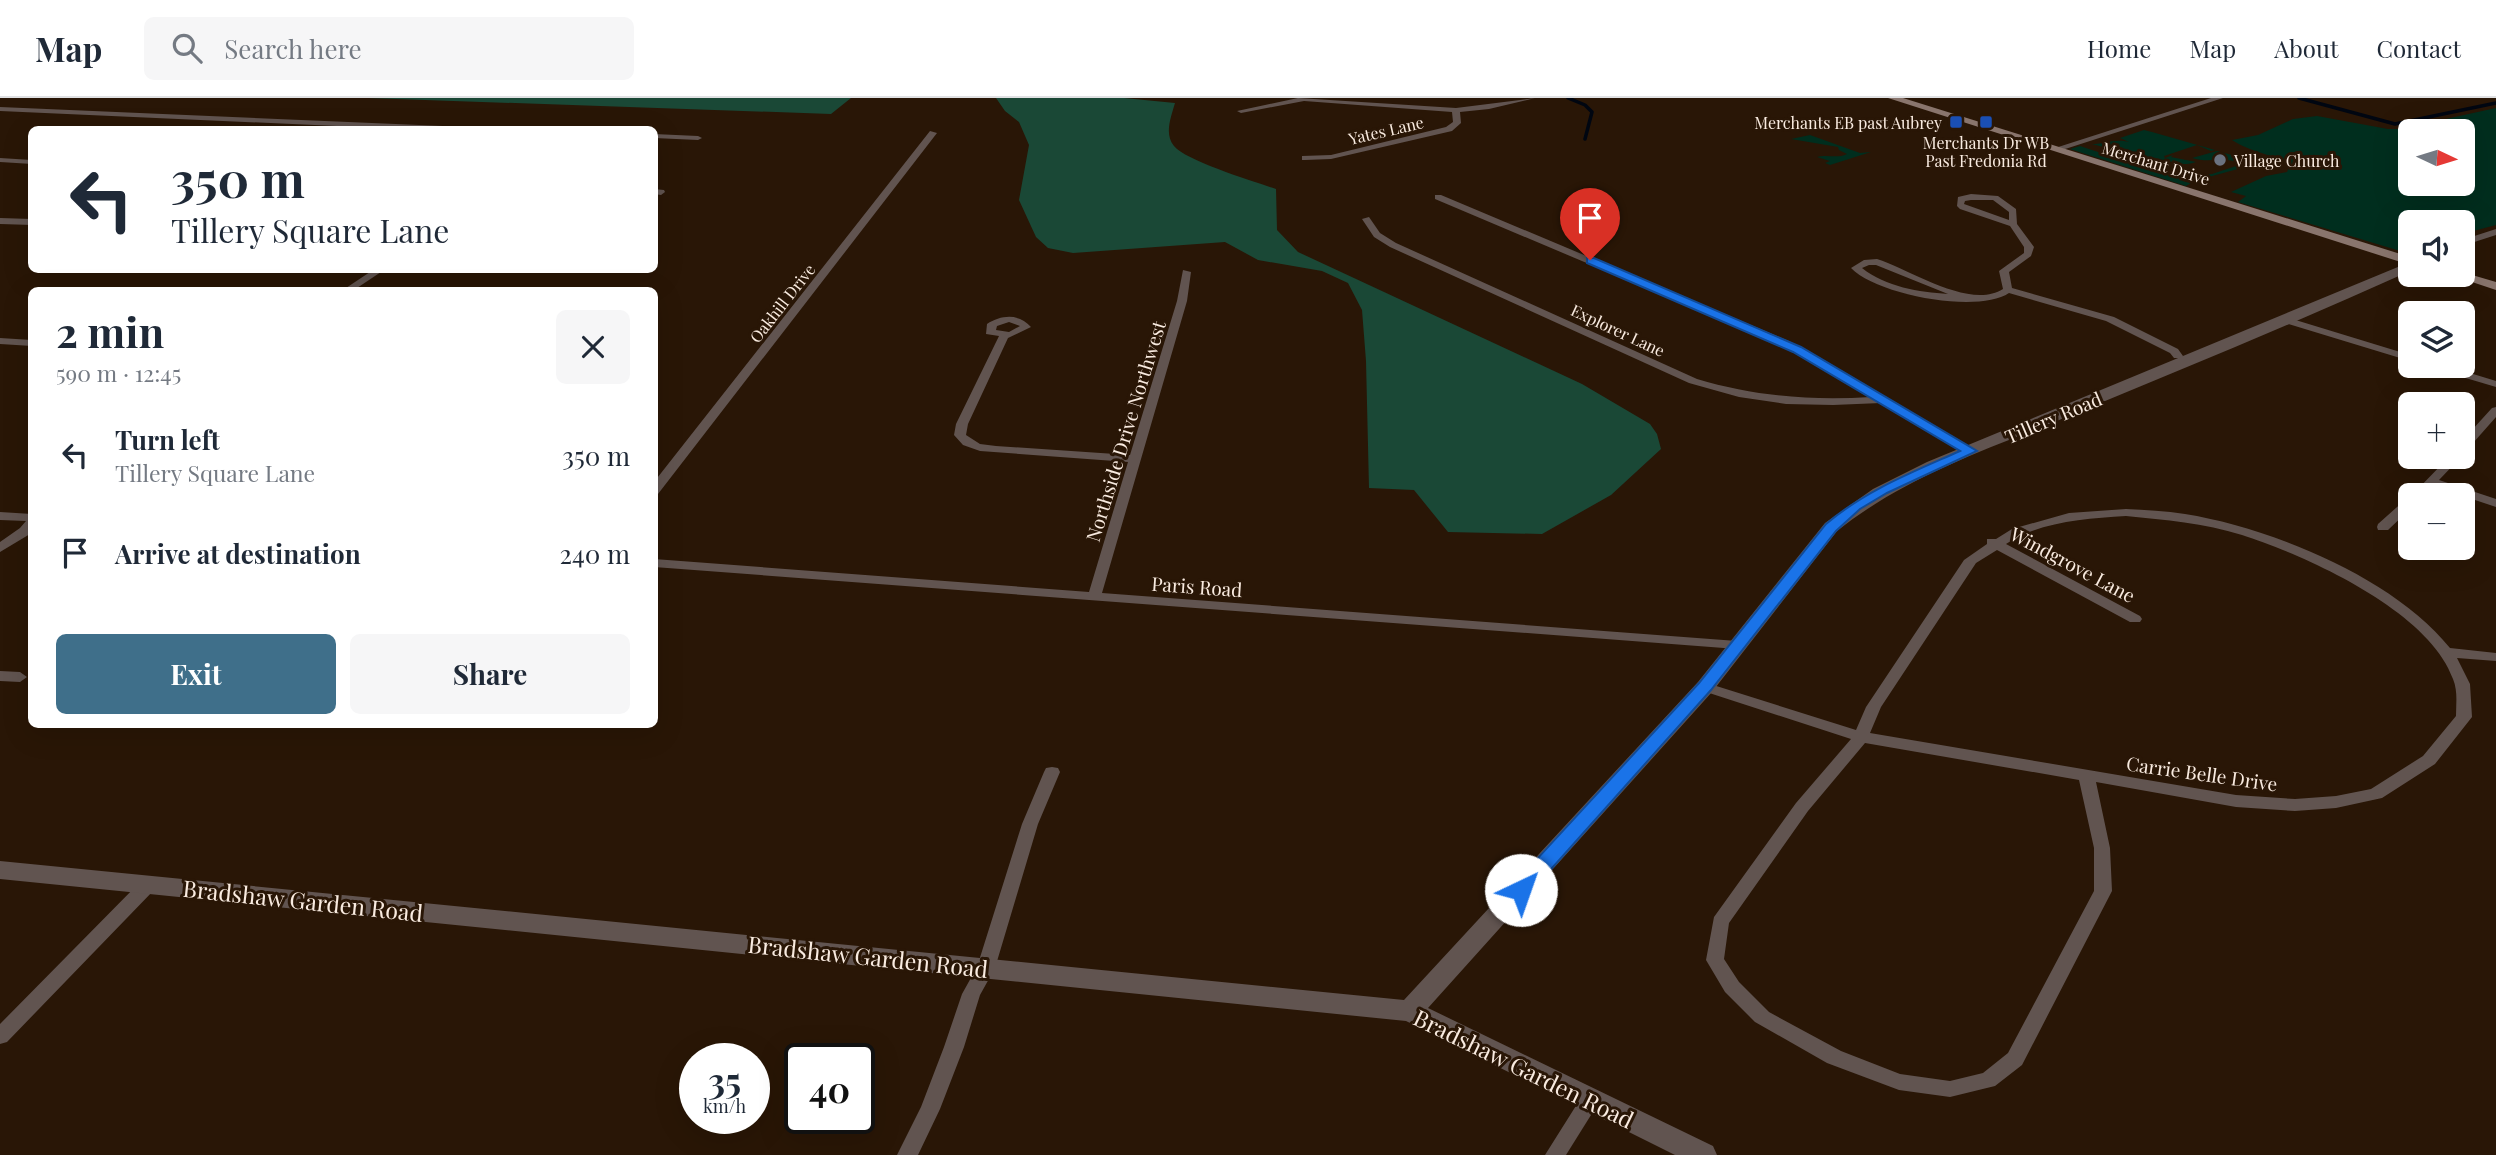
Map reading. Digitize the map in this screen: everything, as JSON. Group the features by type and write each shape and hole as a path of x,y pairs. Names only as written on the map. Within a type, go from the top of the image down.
{"main road":[{"name":"Merchant Drive","path":"1893,98 2398,259"},
{"path":"2475,280 2496,286"}],"street":[{"path":"1241,111 1293,100 1317,99 1456,110 1489,107 1531,98"},
{"path":"2056,149 2218,98"},
{"path":"2,110 392,126"},
{"name":"Yates Lane","path":"1305,159 1331,157 1449,129 1457,123 1456,110"},
{"name":"Oakhill Drive","path":"658,486 933,133"},
{"path":"658,136 698,138"},
{"path":"0,160 28,162"},
{"path":"1438,197 1759,331 1810,356 1971,451"},
{"path":"2008,290 2004,271 2028,254 2029,247 2013,224 2013,211 2003,201 1986,197 1961,199 1960,204 1963,207 2013,224"},
{"name":"Explorer Lane","path":"1366,219 1377,235 1392,245 1693,381 1739,394 1790,402 1881,400"},
{"path":"0,220 28,222"},
{"path":"2475,239 2496,232"},
{"path":"1966,298 1877,262 1856,266 1861,273 1890,285 1929,295 1966,298 1997,297 2008,290 2092,316 2164,353 2183,359"},
{"name":"Tillery Road","path":"1410,1011 1705,687 1831,527 1855,506 1971,451 2183,359 2289,321 2398,269"},
{"name":"Northside Drive Northwest","path":"1094,598 1182,301 1186,272"},
{"path":"353,287 374,273"},
{"path":"2289,321 2398,354"},
{"path":"1004,336 962,424 960,435 965,442 978,448 996,450 1134,459"},
{"path":"0,341 28,343"},
{"path":"2475,378 2496,384"},
{"path":"2475,434 2496,410"},
{"path":"2444,469 2433,482 2496,503"},
{"name":"Carrie Belle Drive","path":"1705,687 1861,737 2236,801 2295,805 2336,802 2376,794 2429,760 2464,717 2461,680 2446,652 2415,620 2370,586 2306,552 2229,527 2128,513 2092,513 2054,517 2020,528 1992,542 1971,560 1874,707 1861,737"},
{"path":"2383,527 2398,513"},
{"path":"0,516 28,520"},
{"path":"0,548 28,526"},
{"name":"Windgrove Lane","path":"1992,542 2136,619"},
{"name":"Paris Road","path":"658,564 1737,645"},
{"path":"2446,652 2496,657"},
{"path":"0,676 20,677"},
{"path":"1861,737 1802,807 1720,922 1715,960 1732,987 1762,1017 1834,1057 1899,1082 1950,1088 1988,1080 2015,1059 2103,891 2102,848 2086,775"},
{"path":"907,1155 944,1072 971,994 986,968 1030,824 1052,772"},
{"name":"Bradshaw Garden Road","path":"0,870 1410,1011 1703,1155"},
{"path":"0,1036 149,884"},
{"path":"1555,1155 1591,1099"}],"green space":[{"path":"368,98 851,98 831,114"},
{"path":"996,98 1124,98 1175,103 1169,131 1174,146 1206,164 1276,189 1277,230 1298,252 1582,384 1650,424 1657,434 1661,449 1611,495 1542,534 1448,532 1414,490 1369,488 1362,310 1348,283 1322,271 1258,260 1225,242 1073,253 1048,248 1036,237 1019,200 1029,145 1019,122 1005,111"},
{"path":"2496,108 2496,225 2475,231 2475,210 2398,210 2398,250 2238,202 2246,196 2231,192 2266,176 2287,172 2289,167 2275,158 2232,140 2258,135 2293,119 2317,116 2398,129 2398,196 2475,196 2475,119 2446,119"},
{"path":"2144,130 2215,150 2197,145 2164,156 2173,155 2171,157 2196,162 2182,164 2154,161 2092,144 2129,142 2120,138"},
{"path":"1810,135 1860,153 1871,152 1830,165 1825,163 1830,161 1817,157 1847,154 1838,147 1791,139"},
{"path":"2080,146 2143,167 2174,174 2191,183 2186,186 2070,149"},
{"path":"2217,151 2239,157 2233,160 2242,163 2250,160 2256,164 2205,178 2190,176 2212,174 2242,164 2228,160 2192,158"}],"waterway":[{"path":"1568,98 1585,105 1592,112 1585,139"},
{"path":"2299,98 2395,124 2496,103"}],"place":[{"name":"Merchants EB past Aubrey","path":"1956,122"},
{"name":"Merchants Dr WB Past Fredonia Rd","path":"1986,122"},
{"name":"Village Church","path":"2220,160"}],"route":[{"path":"1521,890 1705,687 1831,527 1855,506 1882,491 1971,451 1797,349 1590,260"}]}
